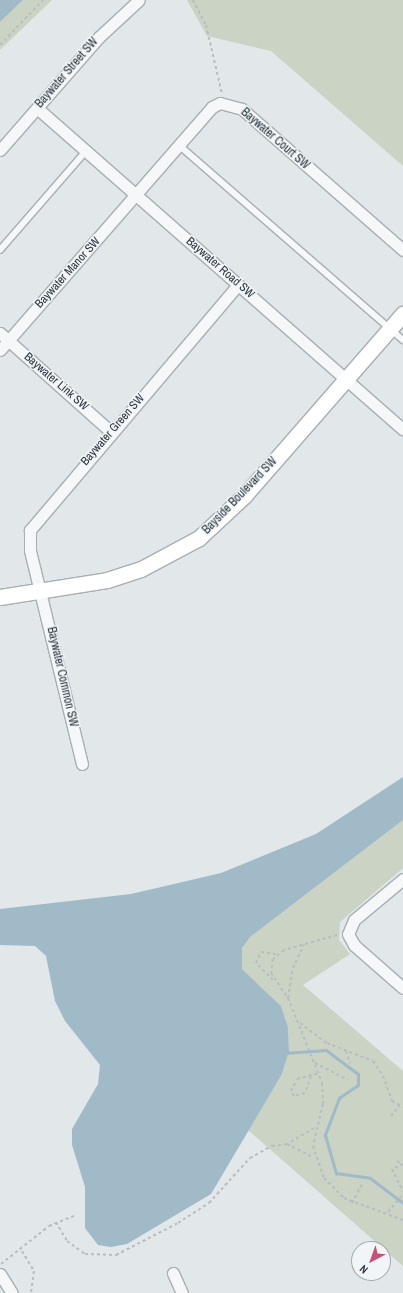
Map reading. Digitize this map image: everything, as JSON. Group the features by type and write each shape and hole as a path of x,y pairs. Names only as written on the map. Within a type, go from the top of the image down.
{"street":[{"name":"Baywater Street SW","path":"0,150 99,37 139,0"},
{"path":"137,196 212,107 224,102"},
{"name":"Baywater Court SW","path":"224,102 242,109 403,250"},
{"name":"Baywater Road SW","path":"37,108 403,429"},
{"name":"Baywater Manor SW","path":"0,350 4,337 137,196"},
{"name":"Baywater Green SW","path":"41,591 30,550 30,530 111,432 238,284"},
{"name":"Bayside Boulevard SW","path":"0,597 107,580 141,569 199,538 244,496 403,314"},
{"name":"Baywater Link SW","path":"4,337 111,432"},
{"name":"Baywater Common SW","path":"41,591 82,764"},
{"path":"403,879 354,920 348,934 354,945 403,988"},
{"path":"172,1273 182,1293"},
{"path":"0,1274 7,1291"}],"lane":[{"path":"179,145 403,340"},
{"path":"0,250 86,152"}],"path":[{"path":"0,45 43,0"},
{"path":"193,0 206,25 224,102"},
{"path":"315,1160 315,1127 324,1092 319,1074 288,998 274,980 259,969 256,963 261,952 276,954 305,943 348,934"},
{"path":"288,998 293,968 305,943"},
{"path":"274,980 271,964 276,954"},
{"path":"299,1022 327,1043 373,1062 383,1076 388,1095 399,1106 403,1107"},
{"path":"346,1051 350,1063"},
{"path":"314,1063 348,1080"},
{"path":"311,1076 305,1093 294,1096 293,1084 303,1076 319,1074"},
{"path":"391,1116 399,1106"},
{"path":"56,1222 67,1241 84,1254 116,1254 178,1223 209,1203 250,1158 272,1146 287,1144 315,1127"},
{"path":"287,1144 304,1150 315,1160 334,1190 352,1203 388,1212 403,1220"},
{"path":"397,1161 402,1164"},
{"path":"388,1212 401,1198 403,1193 392,1169 402,1164"},
{"path":"352,1203 362,1184"},
{"path":"0,1266 22,1251 56,1222 76,1215"},
{"path":"22,1251 34,1271 32,1293"}],"green space":[{"path":"23,0 52,0 0,50 0,22"},
{"path":"187,0 403,0 403,166 271,51 207,36"},
{"path":"403,820 403,868 340,922 339,940 350,954 303,985 403,1071 403,1266 391,1255 391,1241 375,1241 248,1130 282,1074 289,1051 288,1027 281,1006 242,969 240,956 245,941"}],"water":[{"path":"0,0 23,0 0,22"},
{"path":"403,777 403,820 250,937 242,948 242,969 281,1006 288,1027 289,1051 282,1074 211,1194 127,1244 111,1247 98,1245 85,1228 85,1187 72,1145 72,1129 98,1084 100,1065 65,1021 55,1001 46,956 35,946 0,945 0,909 131,894 221,873 316,834"}],"waterway":[{"path":"284,1053 326,1050 358,1074 358,1085 339,1098 325,1135 336,1173 370,1178 403,1203"}]}
